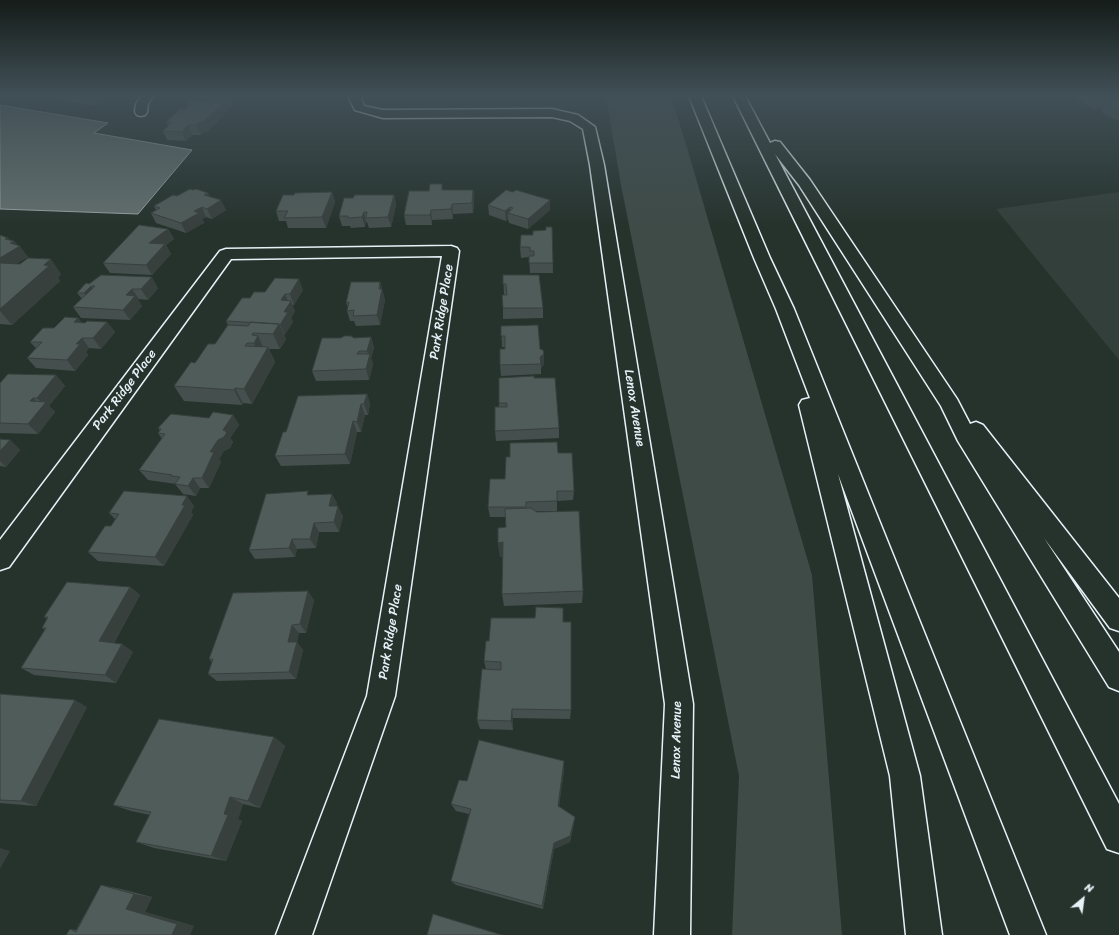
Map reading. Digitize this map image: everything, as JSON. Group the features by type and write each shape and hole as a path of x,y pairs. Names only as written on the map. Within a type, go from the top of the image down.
{"main road":[{"name":"Lenox Avenue","path":"592,140 598,165 679,704 672,935"},
{"path":"713,140 762,258 785,309 1028,935"},
{"path":"761,140 1119,837"},
{"path":"772,140 805,183 950,404 970,442 1119,678"},
{"name":"Park Ridge Place","path":"0,559 226,254 451,251 381,696 294,935"},
{"path":"785,309 905,776 924,935"},
{"path":"950,404 979,433 1119,618"}],"shaded area":[{"path":"0,140 132,140 192,150 138,214 0,209"},
{"path":"613,140 684,140 812,575 842,935 732,935 739,776 621,185"},
{"path":"1119,192 1119,360 996,209"}],"building":[{"path":"430,184 442,184 442,190 473,190 472,203 452,204 451,209 431,210 430,215 404,215 409,191 429,191"},
{"path":"190,189 196,189 208,193 204,195 221,200 207,209 202,207 194,211 199,213 181,223 151,213 160,208 154,206 173,195 177,196"},
{"path":"506,190 513,192 516,190 550,200 528,219 508,213 513,208 510,207 505,211 488,205"},
{"path":"332,192 322,217 284,218 288,211 276,211 283,195 294,195 295,193"},
{"path":"355,195 394,195 388,217 366,218 367,212 364,212 362,217 348,218 348,216 339,216 344,198 353,198"},
{"path":"139,225 168,229 149,243 165,244 146,265 103,263"},
{"path":"546,227 552,227 553,263 529,263 529,256 534,256 534,251 530,251 530,247 520,247 521,235 533,235 533,231 546,230"},
{"path":"0,235 8,238 5,239 14,241 10,243 20,246 0,258"},
{"path":"28,258 51,259 44,265 49,266 0,309 0,263 20,264"},
{"path":"101,275 152,277 141,289 132,289 126,295 135,296 123,310 73,307 95,286 91,286 84,293 77,293 86,283 89,284"},
{"path":"503,275 539,275 543,308 503,308 502,295 507,295 506,284 503,284"},
{"path":"275,278 299,279 290,294 285,294 281,300 291,301 284,312 288,312 280,325 226,321 242,298 250,298 254,292 265,292"},
{"path":"351,282 380,282 379,289 382,289 377,315 353,316 354,310 347,311 349,302 346,303"},
{"path":"65,317 78,318 74,322 107,322 93,338 82,338 76,344 80,344 67,360 27,358 42,342 30,342 43,328 54,328"},
{"path":"251,322 279,324 273,334 253,333 252,335 258,336 254,343 247,343 245,346 268,347 244,389 235,388 234,390 174,386 191,362 195,363 208,344 215,344 228,325 248,326"},
{"path":"538,325 540,349 543,350 544,354 540,357 541,364 500,365 500,349 505,349 505,336 501,336 501,326"},
{"path":"344,336 351,336 354,338 371,337 367,351 359,351 357,354 370,354 366,369 312,371 322,338 341,338"},
{"path":"8,374 56,375 37,398 33,398 30,401 46,402 28,424 0,423 0,383"},
{"path":"534,376 534,378 555,378 559,428 495,431 495,407 507,407 507,403 499,403 499,378"},
{"path":"367,394 364,404 361,404 357,422 353,421 345,454 275,456 283,432 286,432 298,396"},
{"path":"213,412 233,415 223,430 227,432 224,437 218,440 210,452 214,452 202,478 193,478 188,486 175,484 180,477 139,470 165,434 158,433 161,429 158,428 171,414 209,418"},
{"path":"0,439 10,440 0,451"},
{"path":"557,442 558,453 572,453 574,491 557,491 557,501 526,502 526,507 488,507 490,479 505,479 506,457 510,457 510,443"},
{"path":"124,491 187,496 182,505 185,505 155,557 88,552 105,526 111,526 119,514 109,513"},
{"path":"308,491 307,495 332,494 329,506 338,506 334,522 314,523 310,539 292,539 289,548 249,550 266,494"},
{"path":"531,508 537,512 579,511 583,591 502,594 503,542 498,543 498,528 506,527 505,509"},
{"path":"67,582 130,587 99,641 122,644 105,675 21,668 46,628 42,628 48,617 44,617"},
{"path":"308,591 300,624 292,625 288,642 297,642 289,672 208,674 213,659 209,659 233,593"},
{"path":"536,607 563,608 563,622 571,622 571,710 512,709 511,721 477,720 482,669 501,670 501,662 484,661 486,641 489,641 491,618 535,618"},
{"path":"0,694 75,700 21,801 0,800"},
{"path":"159,719 274,737 248,801 230,797 224,814 228,815 211,856 136,842 151,812 113,805"},
{"path":"479,740 564,761 558,806 575,817 570,836 554,843 542,906 451,881 471,809 451,804 459,780 467,781"},
{"path":"101,885 134,894 126,909 177,924 172,935 66,935 70,929 76,932"},
{"path":"433,914 502,935 427,935"}]}
